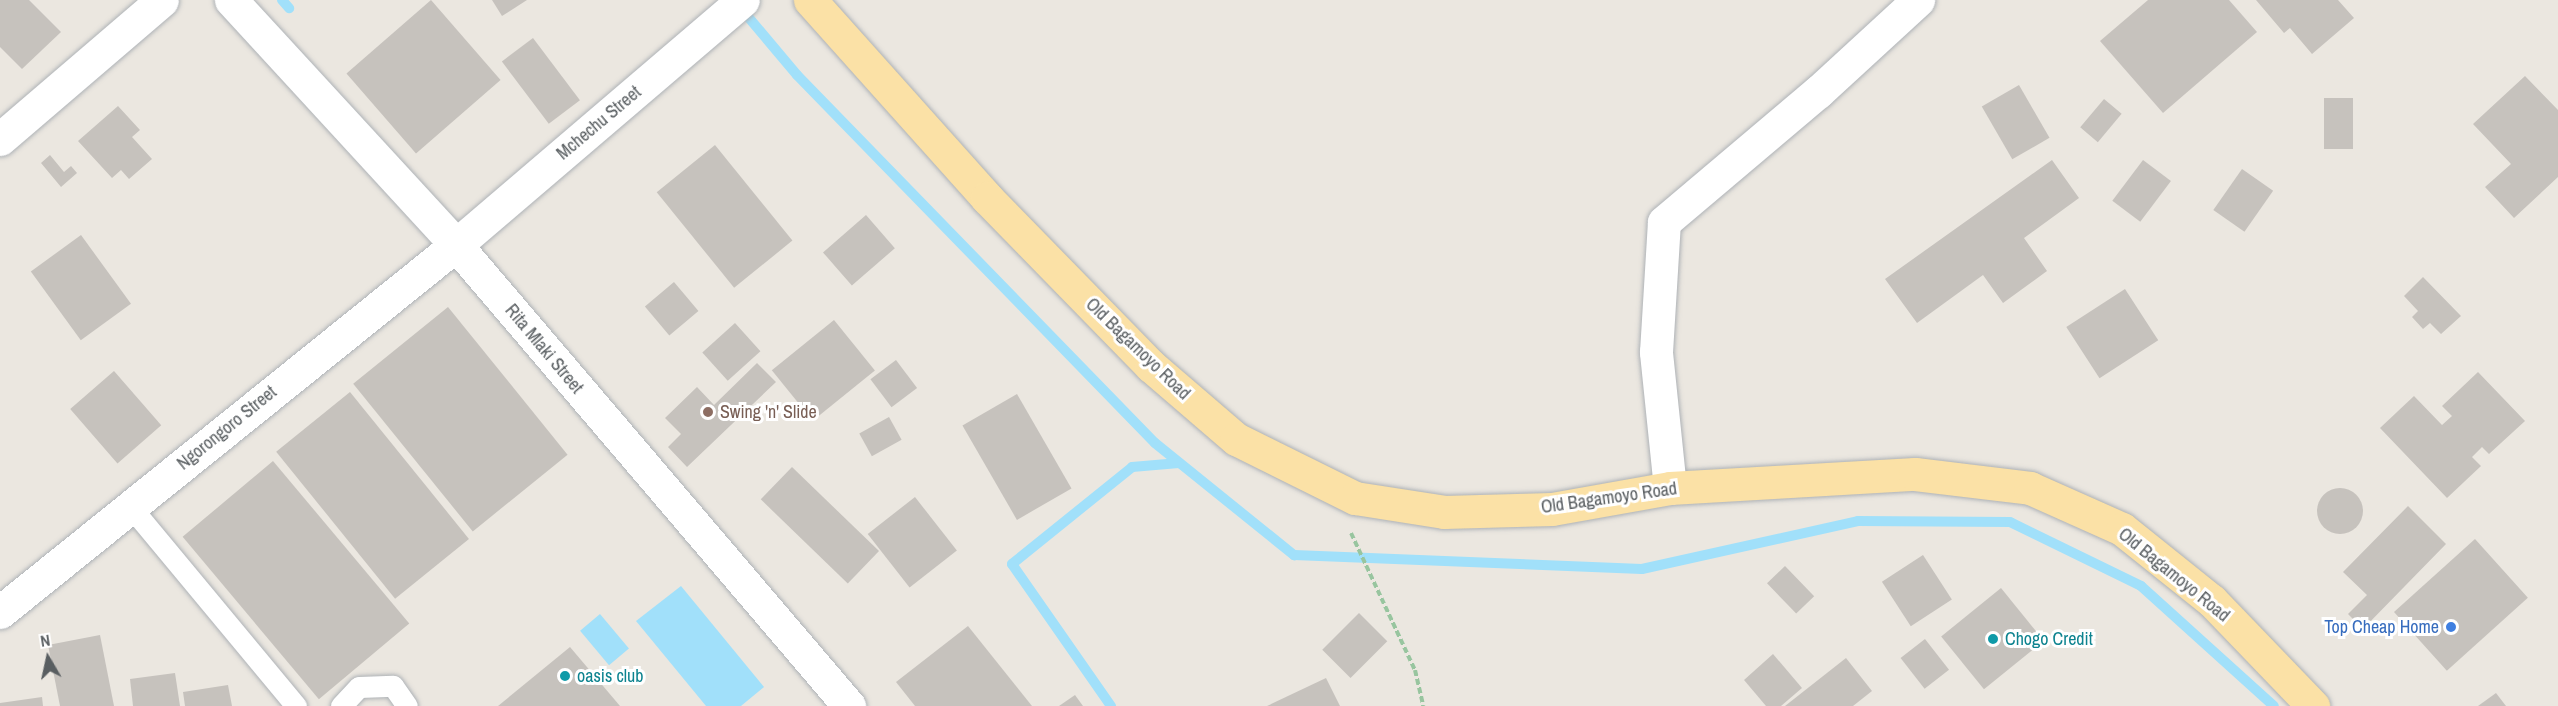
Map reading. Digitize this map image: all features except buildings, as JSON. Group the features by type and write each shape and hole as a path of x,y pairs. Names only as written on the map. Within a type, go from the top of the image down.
{"main road":[{"name":"Old Bagamoyo Road","path":"810,0 1012,223 1151,366 1236,439 1355,498 1444,512 1552,509 1670,488 1915,474 2030,488 2122,529 2212,601 2313,706"}],"street":[{"path":"1,136 162,0"},
{"name":"Rita Mlaki Street","path":"231,0 456,245 849,706"},
{"name":"Mchechu Street","path":"456,245 743,0"},
{"path":"1670,488 1656,352 1664,222 1818,92 1918,0"},
{"name":"Ngorongoro Street","path":"0,612 456,245"}],"lane":[{"path":"130,506 296,706"},
{"path":"341,706 359,687 393,686 408,706"}],"path":[{"path":"1345,528 1354,536 1415,670 1423,706"}],"water":[{"path":"681,586 764,687 741,706 706,706 636,621"},
{"path":"600,614 629,648 609,665 580,631"}],"waterway":[{"path":"282,0 289,8"},
{"path":"744,12 797,75 1155,443 1294,555 1642,569 1858,521 2010,522 2141,586 2274,706"},
{"path":"1111,706 1012,564 1132,467 1179,463"}],"place":[{"name":"Swing 'n' Slide","path":"708,412"},
{"name":"Top Cheap Home","path":"2451,627"},
{"name":"Chogo Credit","path":"1993,639"},
{"name":"oasis club","path":"565,676"}]}
